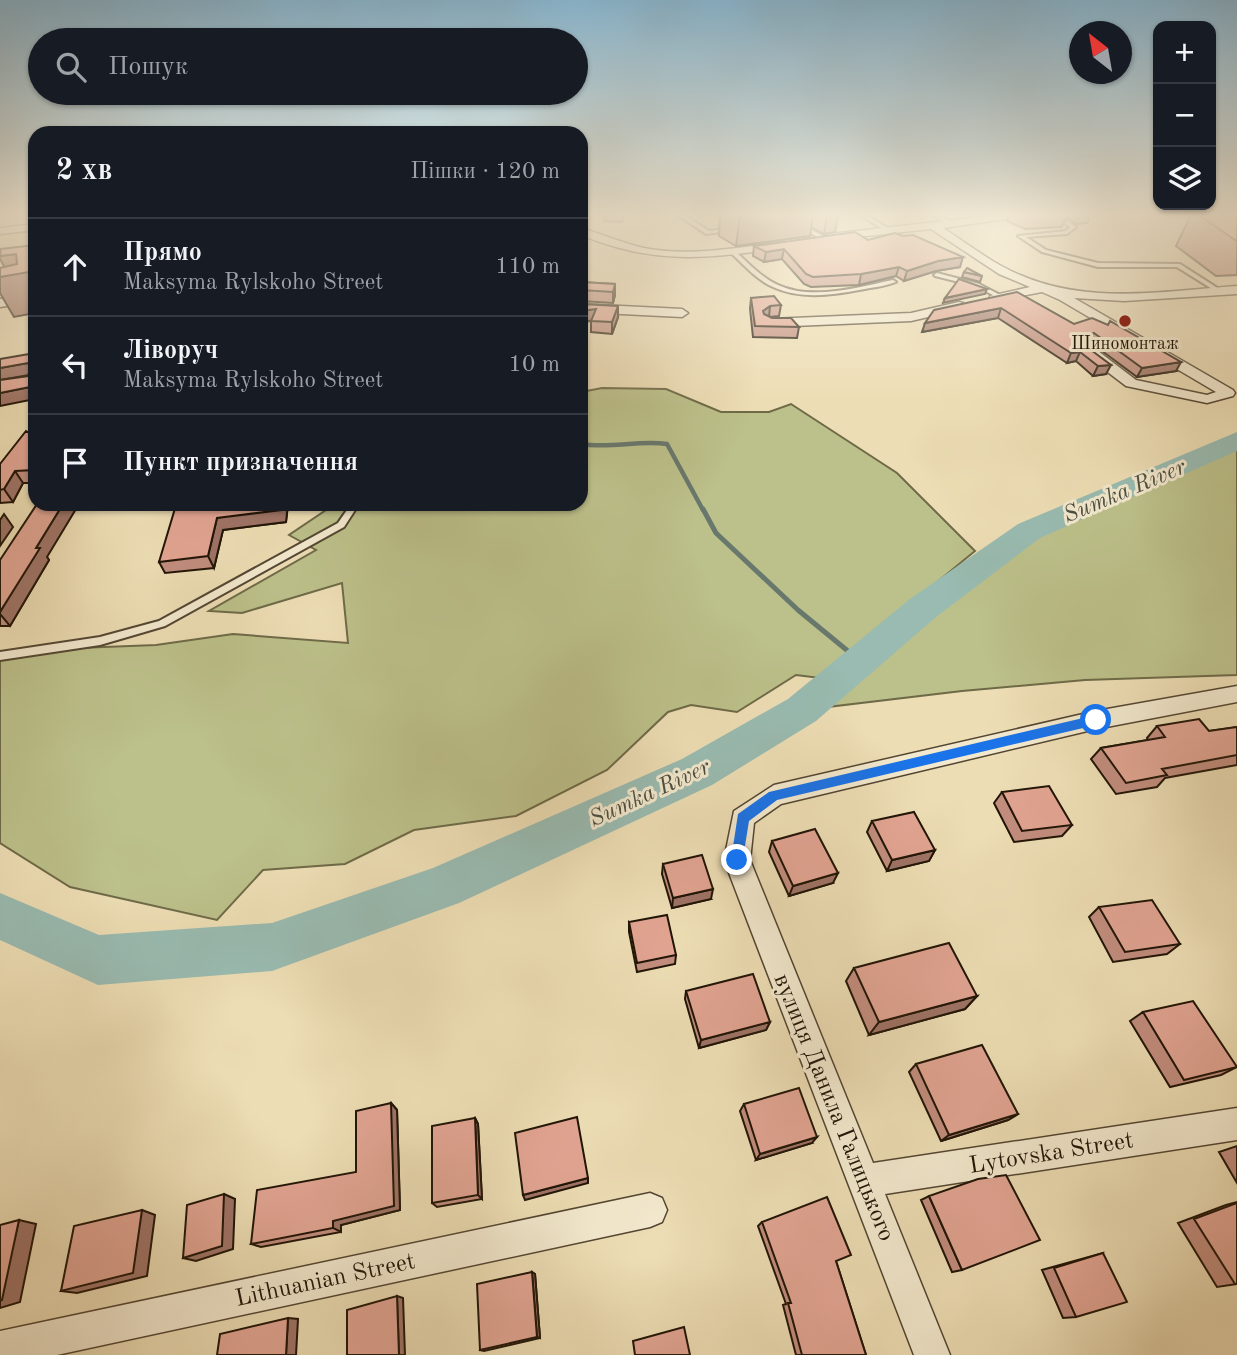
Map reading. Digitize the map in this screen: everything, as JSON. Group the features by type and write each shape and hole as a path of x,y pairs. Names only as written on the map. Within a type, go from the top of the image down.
{"street":[{"path":"1017,278 1064,297 1228,393 1207,399 1131,383 1085,348"},
{"path":"770,323 911,317 1043,288 1106,297 1237,290"},
{"path":"0,303 28,299"},
{"path":"588,308 682,313"},
{"name":"вулиця Данила Галицького","path":"932,1355 737,860 743,818 774,796 1096,720 1237,694"},
{"name":"Lytovska Street","path":"865,1181 1237,1124"},
{"name":"Lithuanian Street","path":"0,1349 650,1210"}],"lane":[{"path":"765,278 774,286 794,294 892,282"},
{"path":"950,278 977,285 1001,297"},
{"path":"1200,278 1219,291"},
{"path":"0,656 100,641 162,624 341,525 350,511"}],"green space":[{"path":"602,388 666,389 721,412 769,412 791,404 897,473 975,551 820,678 796,675 737,712 691,705 668,712 607,770 516,816 414,830 345,864 263,870 217,920 70,887 0,843 0,655 156,645 233,634 348,643 342,583 242,613 209,611 316,550 289,535 325,511 588,511 588,391"},
{"path":"1237,441 1237,675 1085,680 802,710 923,608 1029,531"}],"building":[{"path":"959,279 987,289 945,298"},
{"path":"588,282 615,284 613,292 588,290"},
{"path":"1017,292 1074,324 1092,318 1108,325 1110,321 1181,362 1142,368 1094,333 1082,334 1083,344 1111,365 1098,366 1080,352 1071,353 1001,308 925,323 934,310"},
{"path":"774,296 781,305 770,306 763,311 764,314 772,318 791,318 799,327 755,326 751,298"},
{"path":"588,304 618,306 612,322 591,321 596,309 588,310"},
{"path":"28,354 28,363 0,368 0,359"},
{"path":"28,376 28,387 0,393 0,380"},
{"path":"26,431 28,432 28,470 15,471 4,489 0,490 0,464"},
{"path":"32,511 59,511 36,548 40,548 0,612 0,560"},
{"path":"174,511 273,511 217,518 208,556 159,562"},
{"path":"1199,719 1209,731 1237,727 1237,755 1162,769 1167,775 1126,783 1101,748 1165,737 1157,726"},
{"path":"1049,786 1072,825 1022,831 1002,792"},
{"path":"914,812 935,850 892,860 872,821"},
{"path":"815,829 838,873 793,886 772,841"},
{"path":"702,855 713,889 673,898 663,864"},
{"path":"1152,900 1180,944 1125,952 1099,907"},
{"path":"667,915 676,955 637,963 629,922"},
{"path":"949,943 977,996 879,1022 854,968"},
{"path":"753,974 770,1022 701,1040 686,991"},
{"path":"1193,1001 1237,1067 1184,1080 1143,1012"},
{"path":"982,1045 1018,1114 949,1135 916,1064"},
{"path":"799,1088 817,1137 760,1154 744,1104"},
{"path":"391,1103 394,1206 333,1221 333,1228 251,1244 257,1190 356,1172 356,1111"},
{"path":"577,1117 588,1178 523,1195 515,1133"},
{"path":"475,1118 478,1195 432,1203 432,1126"},
{"path":"1006,1175 1040,1240 962,1270 929,1196 978,1179"},
{"path":"224,1194 222,1246 183,1258 187,1205"},
{"path":"827,1197 851,1255 836,1261 866,1355 802,1355 788,1303 791,1303 762,1222"},
{"path":"1237,1203 1237,1284 1235,1284 1194,1219"},
{"path":"142,1210 133,1273 61,1291 74,1226"},
{"path":"19,1220 2,1300 0,1301 0,1225"},
{"path":"1103,1253 1127,1302 1076,1317 1054,1268"},
{"path":"532,1272 537,1337 480,1350 477,1284"},
{"path":"397,1296 399,1355 347,1355 347,1310"},
{"path":"288,1318 286,1355 217,1355 220,1334"},
{"path":"684,1327 690,1355 635,1355 633,1341"}],"waterway":[{"name":"Sumka River","path":"0,916 98,960 272,947 442,887 697,772 802,710 923,608 1029,531 1237,441"},
{"path":"588,445 667,444 703,510"},
{"path":"703,509 716,533 798,610 860,661"}],"place":[{"name":"Шиномонтаж","path":"1125,321"}],"route":[{"path":"737,860 743,818 774,796 1096,720"}]}
